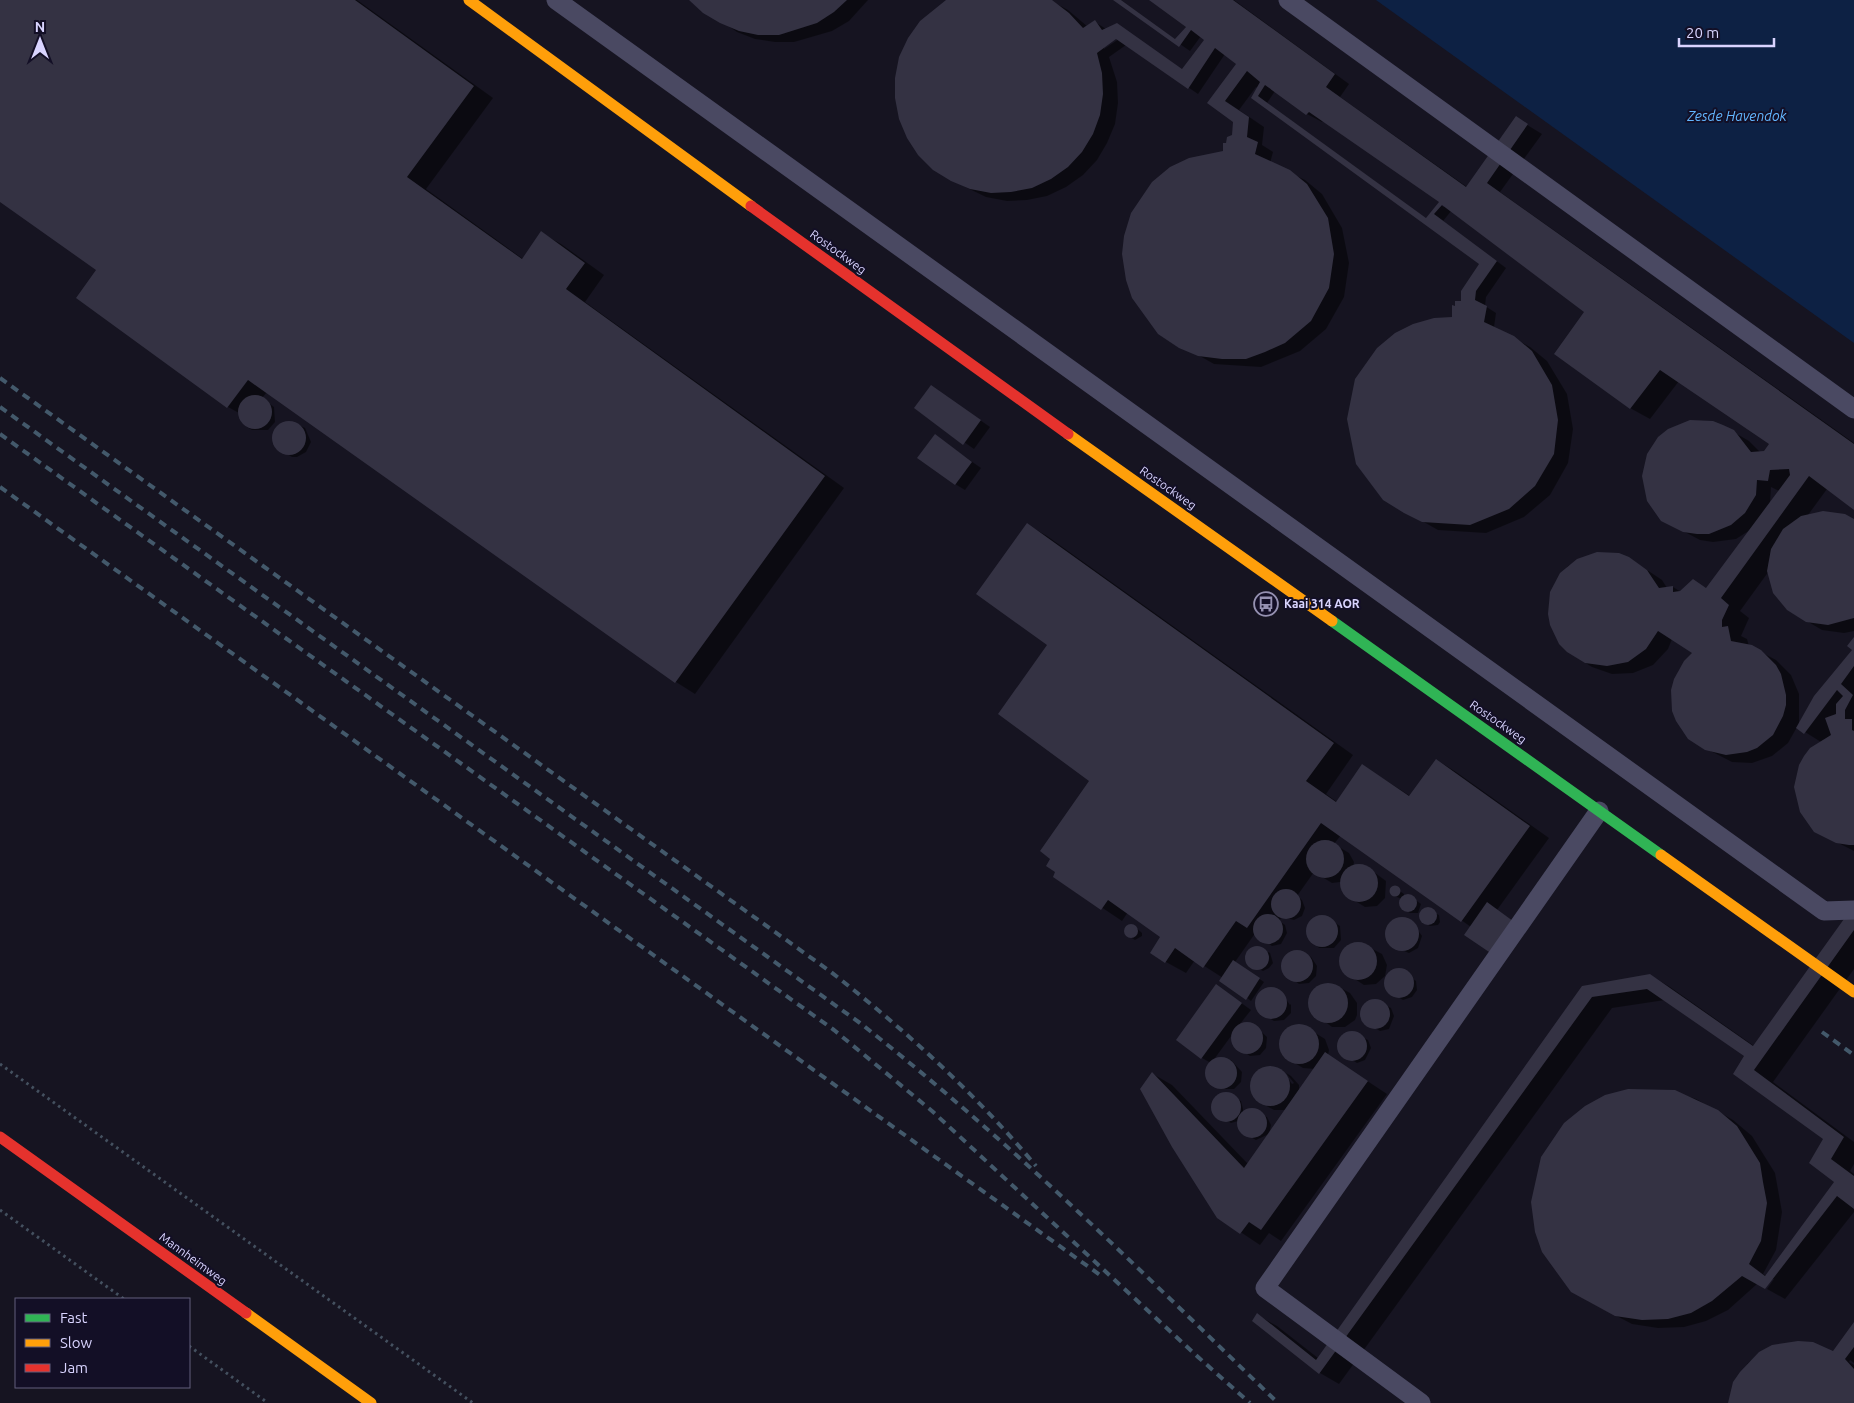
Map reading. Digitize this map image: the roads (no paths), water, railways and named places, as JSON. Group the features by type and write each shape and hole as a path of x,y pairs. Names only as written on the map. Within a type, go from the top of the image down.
{"street":[{"name":"Rostockweg","path":"469,0 914,324 1854,992"},
{"name":"Mannheimweg","path":"0,1137 371,1403"}],"lane":[{"path":"556,0 1824,911 1854,910"},
{"path":"1288,0 1854,409"},
{"path":"1421,1403 1265,1288 1599,811"}],"water":[{"name":"Zesde Havendok","path":"1376,0 1854,0 1854,343"}],"railway":[{"path":"0,378 831,972 938,1063 989,1113 1036,1166"},
{"path":"0,407 860,1023 915,1067 1022,1160 1278,1403"},
{"path":"0,434 834,1030 932,1111 1250,1403"},
{"path":"0,487 1100,1275"},
{"path":"1822,1032 1854,1055"}],"place":[{"name":"Kaai 314 AOR","path":"1266,604"}]}
